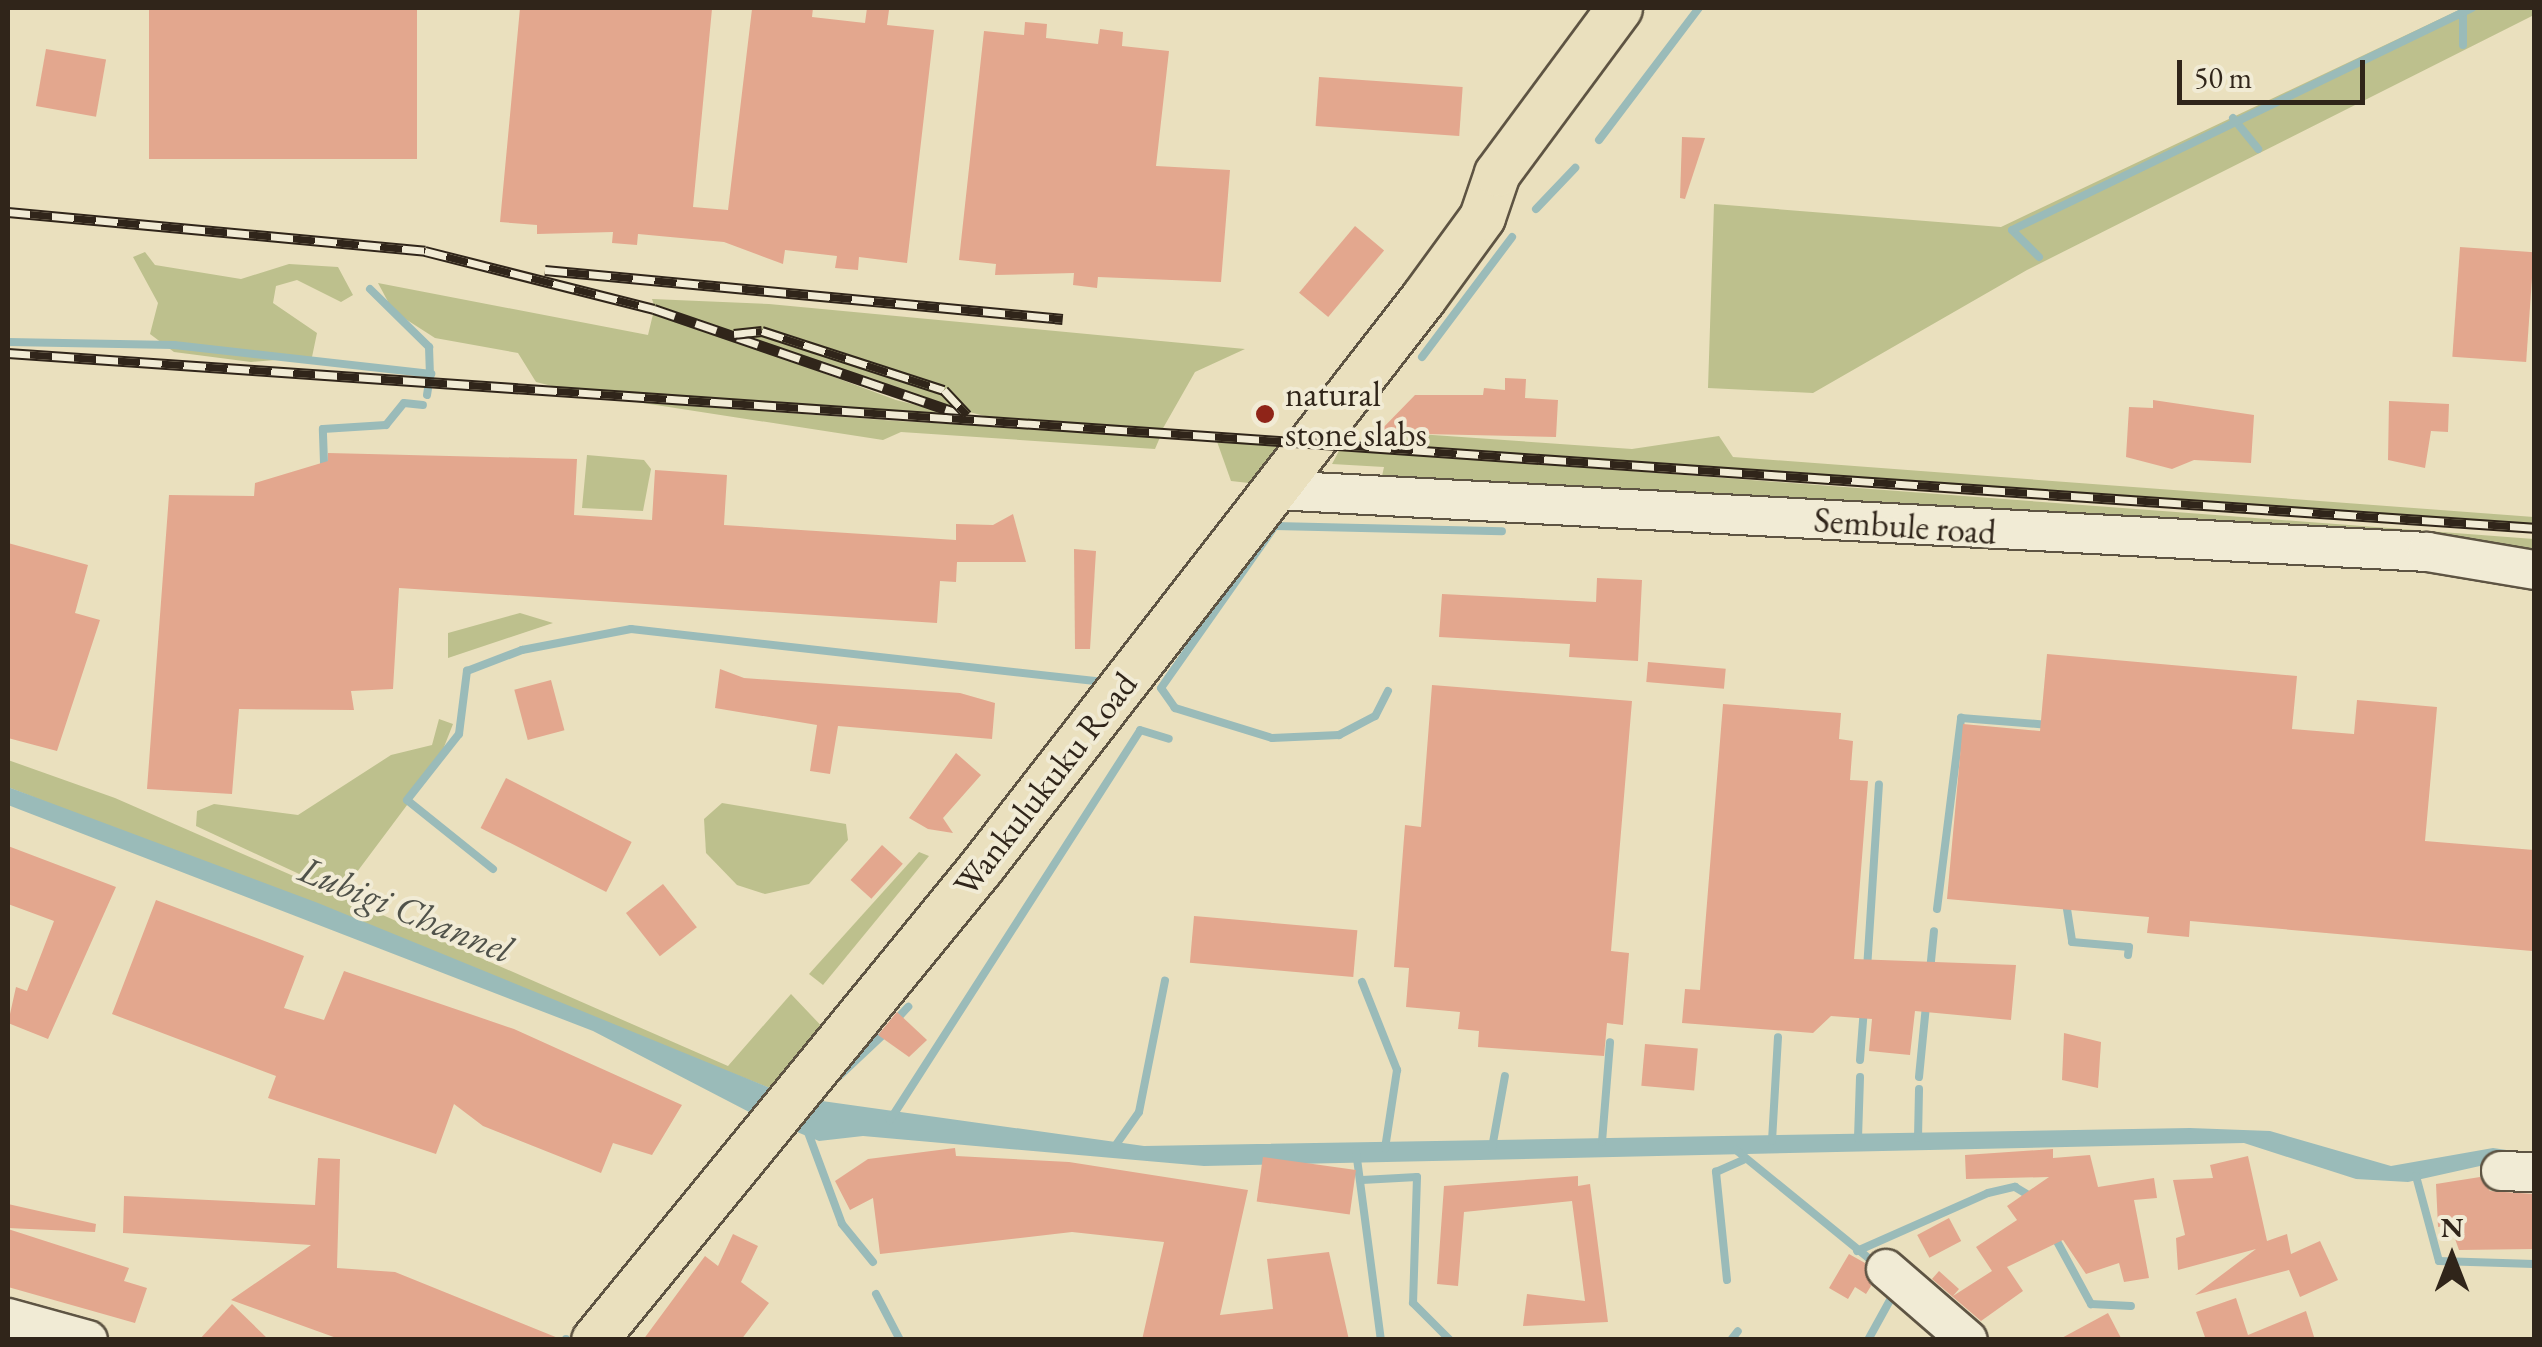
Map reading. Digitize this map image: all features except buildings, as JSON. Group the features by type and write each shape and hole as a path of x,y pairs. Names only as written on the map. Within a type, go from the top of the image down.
{"main road":[{"name":"Wankulukuku Road","path":"1482,218 1498,173 1620,8"},
{"name":"Wankulukuku Road","path":"594,1340 1275,490 1482,218 1520,190 1656,8"}],"street":[{"name":"Sembule road","path":"1275,490 2427,552 2534,570"},
{"path":"1886,1269 1968,1340"},
{"path":"8,1318 88,1340"}],"green space":[{"path":"2463,8 2534,8 2534,15 2027,270 1813,393 1708,388 1714,204 2001,227"},
{"path":"145,252 155,265 241,279 289,264 338,267 353,295 341,302 297,280 276,286 273,303 317,333 312,357 251,362 174,352 150,334 158,303 133,257"},
{"path":"378,283 648,335 654,310 896,400 997,425 576,392 536,382 518,353 435,338 393,311"},
{"path":"652,299 769,304 1245,349 1195,372 1162,430 1013,423 897,394 655,308"},
{"path":"630,401 1161,435 1155,449 901,432 883,440"},
{"path":"1404,433 1632,449 1719,436 1733,457 2534,517 2534,525 1554,458 1404,445"},
{"path":"1215,436 1325,443 1258,484 1231,481"},
{"path":"1340,449 2534,539 2534,558 1379,490 1384,467 1332,464"},
{"path":"587,455 644,460 651,469 643,511 582,508"},
{"path":"520,613 553,623 448,658 448,633"},
{"path":"439,719 453,724 437,765 348,884 325,886 196,826 197,811 214,804 298,815 391,755 432,745"},
{"path":"8,760 115,798 728,1066 791,994 829,1034 780,1092 8,787"},
{"path":"722,803 846,824 848,840 809,884 765,894 737,885 706,853 704,819"},
{"path":"919,852 929,856 823,985 809,974"}],"water":[{"path":"8,787 318,903 780,1092 753,1114 593,1031 8,805"},
{"path":"822,1101 1144,1146 2190,1128 2270,1131 2391,1166 2493,1148 2534,1154 2408,1182 2356,1179 2244,1143 1204,1166 863,1136 819,1141 797,1132"}],"waterway":[{"path":"1599,140 1699,8"},
{"path":"2039,257 2012,230 2472,8"},
{"path":"2463,12 2463,45"},
{"path":"2233,118 2258,149"},
{"path":"1536,209 1575,168"},
{"path":"1422,357 1512,237"},
{"path":"370,289 429,347 430,382"},
{"path":"8,342 174,345 431,374"},
{"path":"427,395 428,389"},
{"path":"324,463 323,429 386,425 404,403 423,405"},
{"path":"1388,691 1375,716 1339,735 1272,738 1175,708 1161,688 1275,526 1502,531"},
{"path":"493,869 407,800 459,734 467,671 522,650 631,629 1104,682"},
{"path":"1937,909 1961,718 2049,725"},
{"path":"890,1120 1140,730 1169,739"},
{"path":"1867,969 1879,784"},
{"path":"2067,909 2072,942 2129,947 2128,955"},
{"path":"1930,971 1934,931"},
{"path":"1113,1149 1139,1112 1165,981"},
{"path":"1362,982 1397,1070 1385,1148"},
{"path":"1919,1077 1926,1005"},
{"path":"894,1022 908,1007"},
{"path":"1860,1060 1864,1008"},
{"path":"837,1078 885,1033"},
{"path":"1772,1141 1778,1037"},
{"path":"1602,1142 1610,1042"},
{"path":"1492,1148 1505,1076"},
{"path":"1858,1138 1860,1077"},
{"path":"1918,1138 1919,1089"},
{"path":"806,1127 842,1224 873,1262"},
{"path":"1736,1150 1876,1264"},
{"path":"1356,1151 1381,1340"},
{"path":"1727,1280 1716,1172 1743,1160"},
{"path":"2416,1176 2439,1261 2534,1264"},
{"path":"1362,1180 1417,1177 1413,1303 1450,1340"},
{"path":"1857,1251 1988,1193 2015,1187 2030,1196"},
{"path":"2053,1234 2091,1304 2131,1306"},
{"path":"1868,1340 1895,1291"},
{"path":"876,1294 900,1340"},
{"path":"1731,1340 1738,1331"}],"railway":[{"path":"8,212 425,251 654,309 960,414"},
{"path":"545,270 1063,319"},
{"path":"734,334 762,331 944,390 967,415"},
{"path":"8,353 2534,528"}],"place":[{"name":"natural stone slabs","path":"1265,414"}],"water label":[{"name":"Lubigi Channel","path":"406,909"}]}
